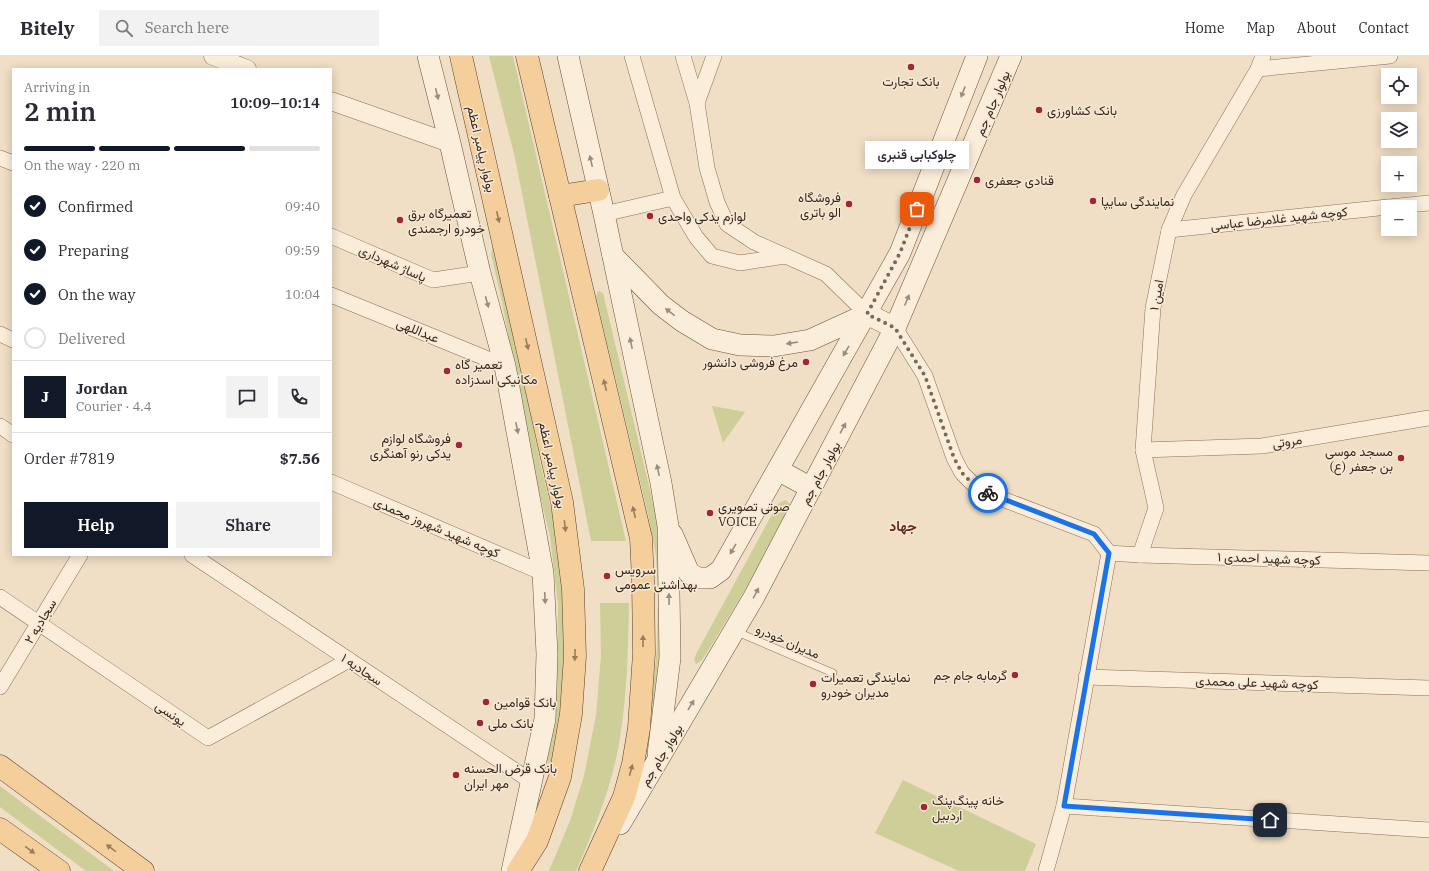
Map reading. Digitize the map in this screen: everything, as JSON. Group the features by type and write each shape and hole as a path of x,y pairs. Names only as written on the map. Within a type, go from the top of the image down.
{"main road":[{"path":"428,56 480,273 505,366 544,573 547,654 545,719 512,871"},
{"name":"بولوار پیامبر اعظم","path":"462,56 562,502 573,589 575,664 571,714 560,777 536,841 518,871"},
{"path":"527,56 641,538 644,653 638,728 633,764 624,797 591,871"},
{"path":"568,56 604,214 661,483 668,526 670,658 657,763"},
{"name":"بولوار جام جم","path":"591,871 735,631 895,328 1011,56"},
{"path":"668,526 689,572 698,578 710,578 721,570 867,314 900,253 975,59 1002,79"},
{"path":"560,196 598,190"},
{"path":"612,256 661,305 682,321 712,339 740,345 774,346 810,340 867,314"},
{"path":"867,314 895,328"},
{"path":"778,470 811,488"},
{"path":"0,766 143,871"},
{"path":"0,829 59,871"}],"street":[{"path":"213,56 244,68"},
{"path":"632,56 673,198 696,238 712,256 740,263 785,256"},
{"path":"683,56 696,102 708,168 717,202 727,224 754,242 826,274 867,314"},
{"path":"696,102 714,56"},
{"path":"1260,62 1390,56"},
{"name":"امین ۱","path":"1140,555 1156,508 1143,450 1153,308 1169,230 1184,195 1260,62"},
{"path":"332,101 450,143"},
{"path":"0,158 12,163"},
{"path":"604,214 673,198"},
{"name":"کوچه شهید غلامرضا عباسی","path":"1417,204 1429,203"},
{"name":"کوچه شهید غلامرضا عباسی","path":"1169,230 1381,208"},
{"name":"پاساژ شهرداری","path":"332,236 433,280 480,273"},
{"name":"عبداللهی","path":"332,294 505,366"},
{"path":"895,328 925,376 954,458 962,473 973,484 992,495 1094,534 1109,553 1064,806 1046,871"},
{"path":"0,334 12,340"},
{"name":"مروتی","path":"1143,450 1262,446 1429,418"},
{"path":"0,426 12,434"},
{"name":"کوچه شهید شهروز محمدی","path":"332,482 544,573"},
{"name":"کوچه شهید احمدی ۱","path":"1109,553 1429,563"},
{"name":"سجادیه ۲","path":"0,687 79,556"},
{"name":"سجادیه ۱","path":"194,556 532,782"},
{"name":"یونسی","path":"0,597 208,738 350,660"},
{"name":"کوچه شهید علی محمدی","path":"1086,677 1429,688"},
{"path":"1064,806 1429,830"}],"lane":[{"name":"مدیران خودرو","path":"735,631 833,673"}],"green space":[{"path":"489,56 513,56 626,541 591,541 515,158"},
{"path":"493,245 557,534 565,605 563,687 555,760 550,765 547,761 547,757 557,687 558,605 550,536 533,467 502,302 491,254"},
{"path":"598,291 603,293 655,511 663,553 664,647 654,714 651,708 657,647 658,599 656,556 648,514 596,297"},
{"path":"712,406 745,412 723,443"},
{"path":"786,500 792,507 787,521 706,654 701,661 696,664 694,660 696,654 776,507 779,503"},
{"path":"600,603 629,603 626,681 620,740 604,802 576,871 549,871 570,821 584,776 596,715 601,656"},
{"name":"خانه پینگ‌پنگ اردبیل","path":"903,780 1036,844 1025,871 959,871 875,833"},
{"path":"0,786 114,871 86,871 0,807"}],"way so far":[{"path":"917,209 900,253 867,314 895,328 925,376 954,458 962,473 973,484 988,493"}],"place":[{"name":"بانک تجارت","path":"911,67"},
{"name":"بانک کشاورزی","path":"1039,110"},
{"name":"قنادی جعفری","path":"977,180"},
{"name":"نمایندگی سایپا","path":"1093,201"},
{"name":"فروشگاه الو باتری","path":"849,204"},
{"name":"چلوکبابی قنبری","path":"917,209"},
{"name":"لوازم یدکی واحدی","path":"650,216"},
{"name":"تعمیرگاه برق خودرو ارجمندی","path":"400,220"},
{"name":"مرغ فروشی دانشور","path":"806,362"},
{"name":"تعمیر گاه مکانیکی اسدزاده","path":"447,371"},
{"name":"فروشگاه لوازم یدکی رنو آهنگری","path":"459,445"},
{"name":"مسجد موسی بن جعفر (ع)","path":"1401,458"},
{"name":"صوتی تصویری VOICE","path":"710,513"},
{"name":"سرویس بهداشتی عمومی","path":"607,576"},
{"name":"گرمابه جام جم","path":"1015,675"},
{"name":"نمایندگی تعمیرات مدیران خودرو","path":"813,684"},
{"name":"بانک قوامین","path":"486,702"},
{"name":"بانک ملی","path":"480,723"},
{"name":"بانک قرض الحسنه مهر ایران","path":"456,775"},
{"name":"خانه پینگ‌پنگ اردبیل","path":"924,807"}],"district":[{"name":"جهاد","path":"903,526"}],"route":[{"path":"988,493 1094,534 1109,553 1064,806 1270,820"}]}
